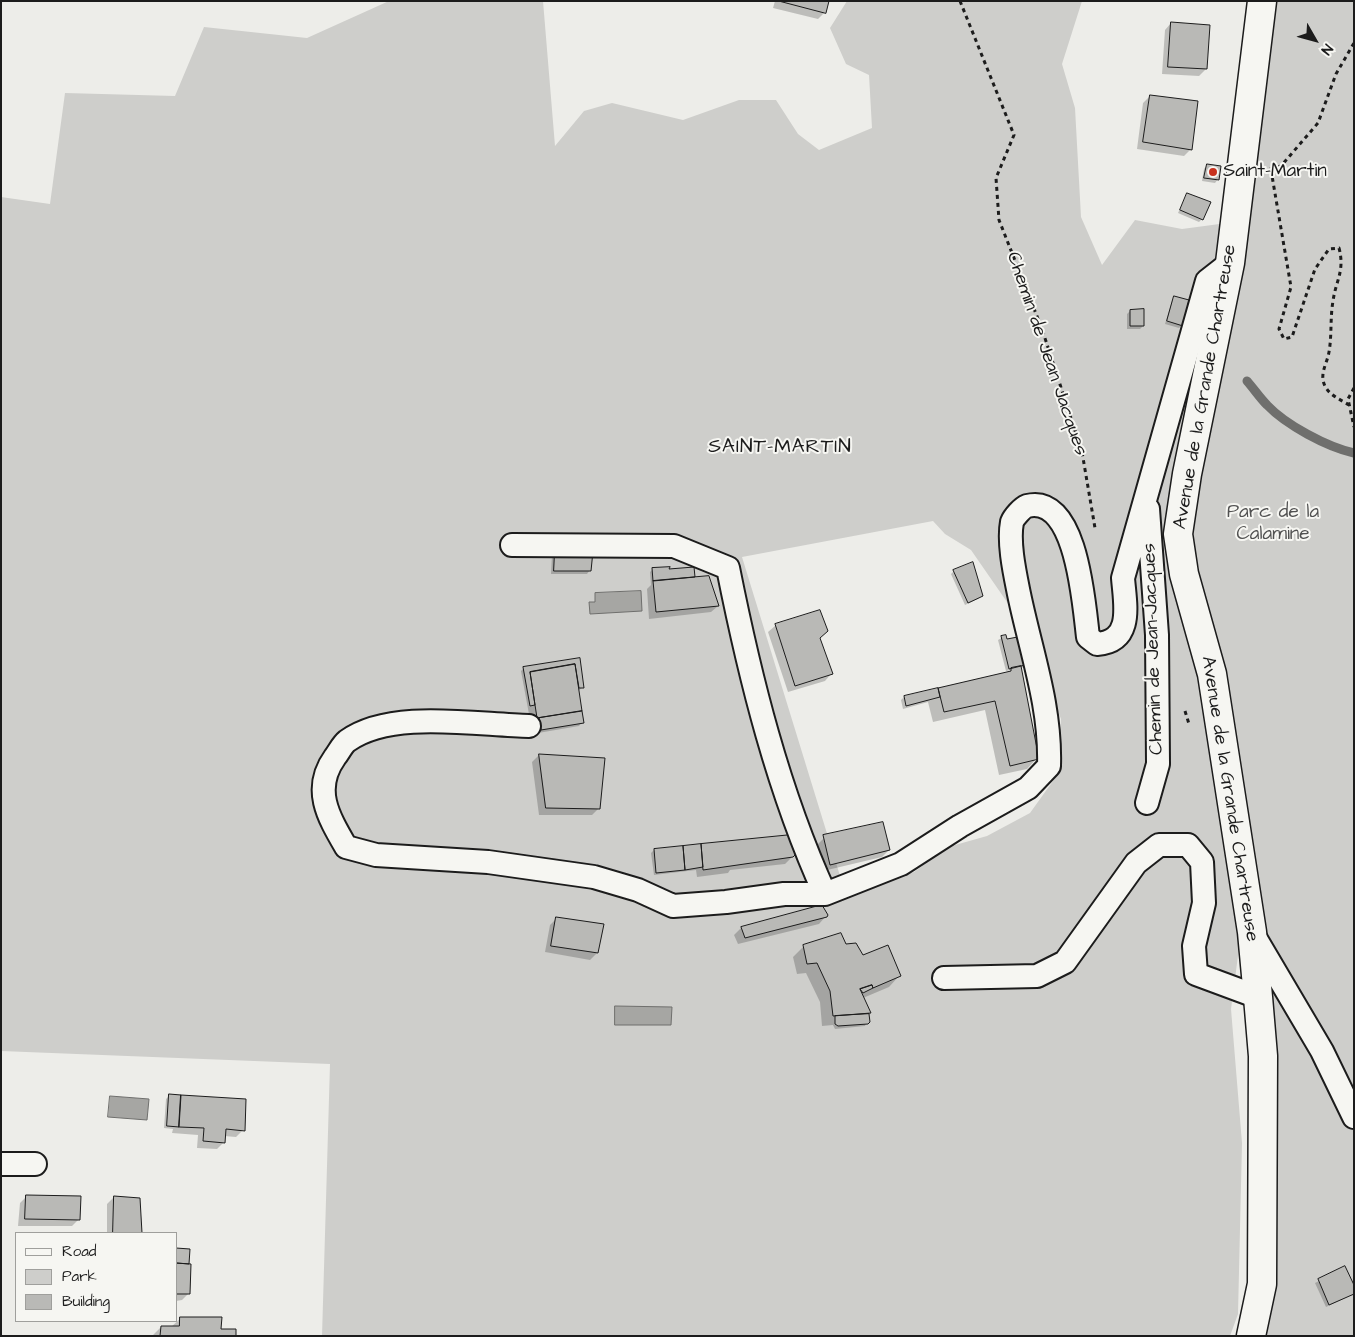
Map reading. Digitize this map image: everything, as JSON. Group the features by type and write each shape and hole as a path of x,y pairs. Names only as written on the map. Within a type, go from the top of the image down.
{"main road":[{"name":"Avenue de la Grande Chartreuse","path":"1251,1336 1262,1284 1263,1056 1258,997 1252,932 1212,674 1184,574 1178,534 1187,474 1230,263 1262,1"}],"street":[{"path":"529,726 424,721 381,725 372,729 346,742 326,771 323,793 330,819 346,847 376,855 488,862 594,877 638,890 673,906 726,902 784,894 825,894 901,864 960,826 1028,788 1048,766 1050,738 1044,697 1013,563 1012,521 1023,507 1036,504 1048,508 1064,527 1076,553 1088,637 1097,644 1109,643 1120,633 1126,614 1123,578 1207,281 1230,263"},
{"name":"Chemin de Jean-Jacques","path":"1147,493 1157,635 1158,764 1147,803"},
{"path":"512,545 674,546 728,568 744,646 787,796 806,853 825,894"},
{"path":"944,978 1037,976 1065,962 1136,863 1159,845 1188,845 1202,862 1204,903 1194,946 1196,974 1258,997"},
{"path":"1252,932 1322,1051 1354,1117"},
{"path":"1,1164 35,1164"}],"path":[{"name":"Chemin de Jean Jacques","path":"960,1 1014,135 996,178 999,220 1042,329 1082,452 1096,536"},
{"path":"1270,168 1281,166 1318,123 1336,74 1354,43"},
{"path":"1269,186 1270,168"},
{"path":"1270,168 1291,287 1279,329 1284,339 1292,337 1315,269 1329,249 1339,248 1342,260 1340,280 1333,300 1329,352 1322,376 1325,386 1333,396 1349,405"},
{"path":"1354,388 1348,400 1354,427"}],"green space":[{"path":"389,1 543,1 555,146 584,111 612,103 683,120 739,100 776,100 798,134 819,150 872,128 869,75 846,64 830,28 847,1 1082,1 1062,64 1075,108 1081,217 1102,265 1135,220 1182,229 1227,223 1163,533 1205,684 1241,933 1231,1009 1242,1143 1238,1314 1230,1336 322,1336 330,1064 1,1051 1,197 50,204 65,93 175,96 204,27 307,38","holes":["933,521 945,534 971,550 1025,628 1061,719 1058,774 1030,813 987,836 948,847 914,872 845,892 742,557"]},
{"name":"Parc de la Calamine","path":"1274,1 1354,1 1354,1336 1265,1336 1268,1328 1275,1241 1265,934 1190,521 1239,294"}],"shaded area":[{"path":"641,591 642,611 590,614 589,602 595,602 595,593"},
{"path":"615,1006 672,1007 671,1025 615,1025"},
{"path":"110,1096 149,1099 147,1120 108,1117"}],"building":[{"path":"779,1 829,1 826,13"},
{"path":"1171,22 1210,25 1207,69 1168,67"},
{"path":"1150,95 1198,101 1192,150 1143,142"},
{"name":"Saint-Martin","path":"1207,164 1221,166 1219,180 1204,178"},
{"path":"1187,193 1211,202 1203,220 1180,210"},
{"path":"1174,296 1189,300 1183,326 1167,321"},
{"path":"1144,309 1144,326 1130,326 1130,310"},
{"path":"555,550 593,551 591,571 554,571"},
{"path":"973,562 983,596 968,603 953,570"},
{"path":"670,567 669,569 694,567 695,577 653,581 652,568"},
{"path":"709,576 719,606 656,612 653,581"},
{"path":"820,610 828,631 820,638 833,674 795,686 775,624"},
{"path":"1006,635 1007,639 1023,636 1029,664 1009,669 1001,636"},
{"path":"580,658 584,688 579,688 575,664 530,672 535,705 530,706 523,667"},
{"path":"575,664 582,711 537,718 530,672"},
{"path":"1021,666 1039,759 1010,766 995,701 944,712 938,688 1011,671 1011,668"},
{"path":"938,688 940,697 906,706 904,696"},
{"path":"582,711 584,723 541,730 539,718"},
{"path":"539,754 605,758 600,809 546,808"},
{"path":"883,822 890,850 830,865 823,835"},
{"path":"791,835 797,853 793,857 703,870 701,844"},
{"path":"701,844 703,867 685,870 683,846"},
{"path":"683,846 685,870 656,873 654,849"},
{"path":"822,905 828,915 827,917 745,938 741,927"},
{"path":"556,917 604,924 598,953 551,946"},
{"path":"841,933 846,944 856,943 863,955 888,945 901,976 873,988 872,985 860,989 871,1013 833,1016 830,991 817,963 807,964 803,945"},
{"path":"872,985 873,988 863,993 860,989"},
{"path":"869,1014 870,1022 868,1024 838,1026 835,1024 835,1016"},
{"path":"169,1094 181,1095 179,1127 167,1126"},
{"path":"181,1095 246,1099 245,1131 226,1129 225,1143 203,1141 204,1128 179,1127"},
{"path":"26,1195 81,1196 80,1220 25,1219"},
{"path":"114,1196 140,1198 142,1232 113,1232"},
{"path":"178,1248 190,1249 189,1264 178,1263"},
{"path":"178,1263 191,1264 190,1294 178,1294"},
{"path":"1345,1266 1354,1285 1354,1294 1329,1305 1318,1279"},
{"path":"180,1317 222,1317 221,1329 236,1329 236,1336 160,1336 161,1326 179,1326"}],"waterway":[{"path":"1247,381 1267,405 1285,420 1332,446 1354,453"}],"place":[{"name":"Saint-Martin","path":"1213,172"}],"district":[{"name":"SAINT-MARTIN","path":"780,448"}]}
